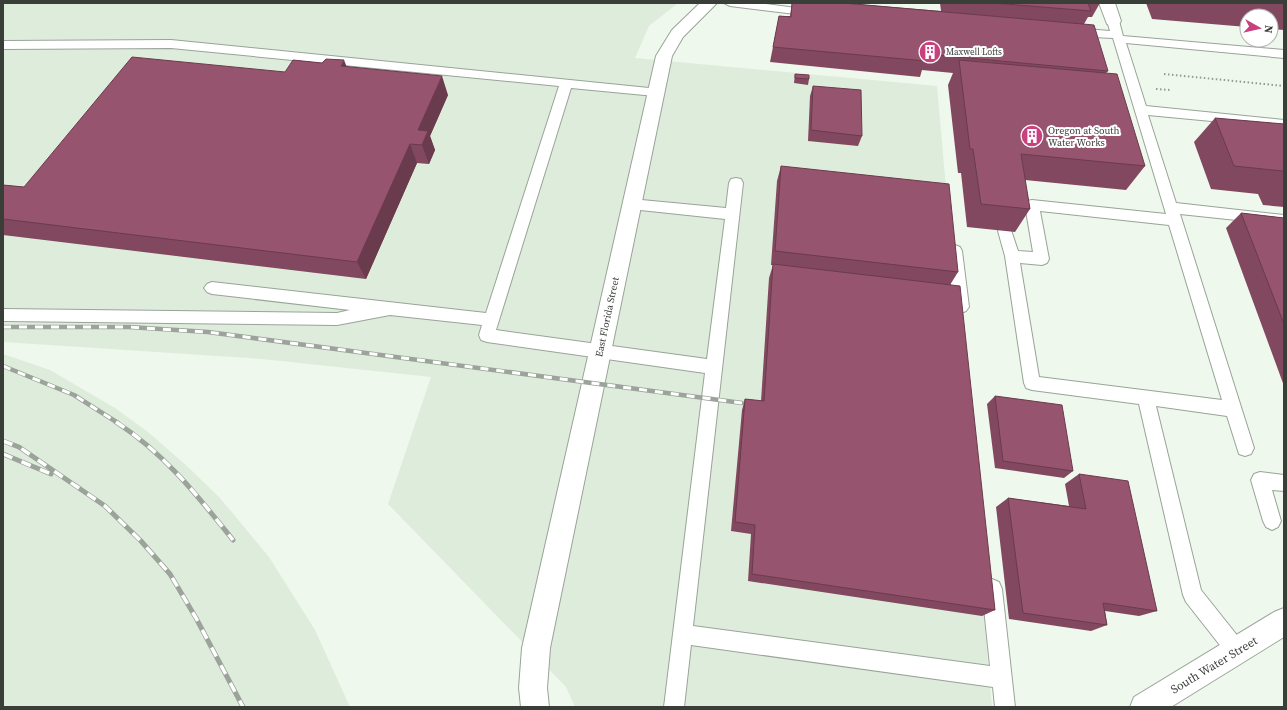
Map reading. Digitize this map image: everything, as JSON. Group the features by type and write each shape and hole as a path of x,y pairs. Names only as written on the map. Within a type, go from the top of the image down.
{"street":[{"name":"East Florida Street","path":"536,707 533,688 536,648 664,56 669,42 679,30 709,3"},
{"path":"1107,3 1116,32"},
{"name":"South Water Street","path":"1144,707 1284,622"}],"lane":[{"path":"730,3 827,14"},
{"path":"1060,34 1076,32 1116,32 1284,54"},
{"path":"1116,32 1245,448"},
{"path":"3,45 171,44 656,92"},
{"path":"566,83 487,335 714,367"},
{"path":"1140,110 1284,124"},
{"path":"674,707 736,183"},
{"path":"632,204 732,214"},
{"path":"1012,256 1042,260 1032,205 1284,220"},
{"path":"1005,231 1012,256 1032,383 1233,409"},
{"path":"953,234 963,327"},
{"path":"212,288 492,320"},
{"path":"3,315 337,319 391,308"},
{"path":"1146,398 1193,596 1237,651"},
{"path":"1272,521 1260,480 1284,483"},
{"path":"991,576 1005,707"},
{"path":"682,634 1002,678"}],"path":[{"path":"1164,74 1284,86"}],"shaded area":[{"path":"4,3 678,3 649,26 635,58 937,86 992,707 575,707 566,687 388,504 431,377 262,359 3,342"},
{"path":"3,354 50,370 115,408 148,432 187,466 220,498 269,557 315,630 350,707 3,707"}],"building":[{"name":"Maxwell Lofts","path":"792,3 843,3 1094,25 1108,71 925,54 926,61 773,47 779,16 791,17"},
{"path":"993,3 1088,3 1091,11"},
{"path":"132,57 285,72 293,60 322,63 326,59 344,60 341,66 442,76 418,130 428,131 422,145 410,144 357,262 3,219 3,185 24,187"},
{"name":"Oregon at South Water Works","path":"959,60 1117,74 1145,166 1021,154 1030,209 981,204 973,149 970,149"},
{"path":"795,74 809,75 809,79 795,78"},
{"path":"813,86 861,90 862,136 811,130"},
{"path":"1215,118 1284,124 1284,172 1234,166"},
{"path":"781,166 949,184 958,272 775,251"},
{"path":"1241,213 1284,218 1284,324"},
{"path":"773,264 960,286 995,610 752,574 755,525 735,522 745,399 764,401"},
{"path":"995,396 1062,405 1073,471 1003,461"},
{"path":"1079,474 1128,481 1157,611 1103,603 1107,625 1023,613 1008,498 1086,509"}],"railway":[{"path":"3,327 129,327 208,332 742,403"},
{"path":"3,366 74,395 118,423"},
{"path":"116,422 134,434 179,476 233,540"},
{"path":"3,441 19,447 105,506 141,541 170,574 196,618 243,707"},
{"path":"3,454 51,474"}],"place":[{"name":"Maxwell Lofts","path":"930,52"},
{"name":"Oregon at South Water Works","path":"1032,136"}]}
